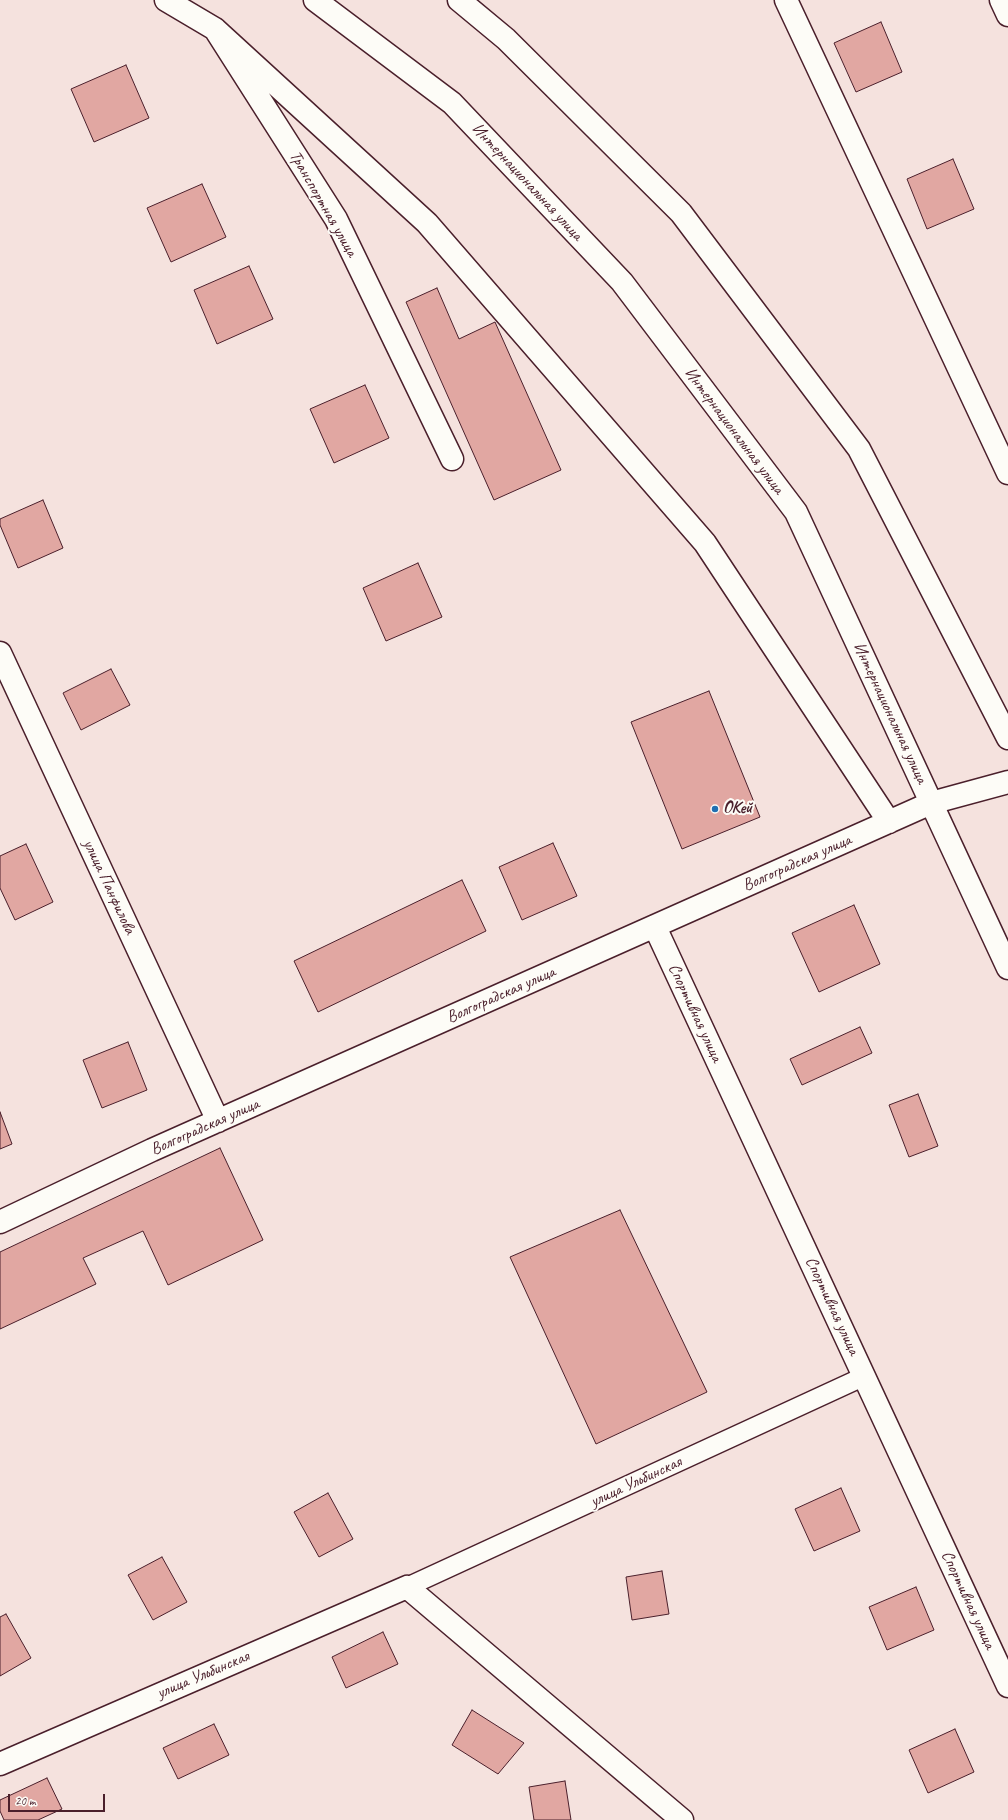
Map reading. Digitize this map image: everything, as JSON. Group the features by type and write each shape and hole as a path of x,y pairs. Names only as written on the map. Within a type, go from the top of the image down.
{"street":[{"name":"Транспортная улица","path":"166,0 215,29 336,219 452,459"},
{"name":"Интернациональная улица","path":"315,0 452,103 626,288 796,512 1008,968"},
{"path":"459,0 506,39 681,213 859,449 1008,738"},
{"path":"786,0 1008,473"},
{"path":"1001,0 1008,16"},
{"path":"215,29 427,224 705,543 889,822"},
{"name":"улица Панфилова","path":"0,653 218,1121"},
{"name":"Волгоградская улица","path":"0,1222 152,1150 931,803 1008,782"},
{"name":"Спортивная улица","path":"654,927 865,1376 1008,1686"},
{"path":"407,1587 682,1820"},
{"name":"улица Ульбинская","path":"0,1764 407,1587"}],"lane":[{"name":"улица Ульбинская","path":"407,1587 865,1376"}],"building":[{"path":"881,22 902,72 856,92 834,43"},
{"path":"126,65 149,118 94,142 71,89"},
{"path":"953,159 974,209 927,229 907,179"},
{"path":"202,184 226,237 171,262 147,208"},
{"path":"249,266 273,319 217,344 194,290"},
{"path":"437,288 459,339 495,322 561,470 494,500 406,302"},
{"path":"365,385 389,438 334,463 310,409"},
{"path":"43,500 63,548 18,568 0,525 0,519"},
{"path":"418,563 442,617 386,641 363,588"},
{"path":"111,669 130,705 81,730 63,693"},
{"path":"709,691 760,817 682,849 631,722"},
{"path":"553,843 577,896 522,920 499,867"},
{"path":"26,844 53,902 15,920 0,888 0,856"},
{"path":"462,880 486,931 318,1012 294,961"},
{"path":"854,905 880,964 819,992 792,933"},
{"path":"860,1027 872,1053 802,1085 790,1059"},
{"path":"128,1042 147,1090 102,1108 83,1060"},
{"path":"918,1094 938,1146 909,1157 889,1105"},
{"path":"0,1112 12,1144 0,1149"},
{"path":"220,1148 263,1240 168,1285 143,1231 83,1258 96,1284 0,1329 0,1252"},
{"path":"620,1210 707,1392 596,1444 510,1257"},
{"path":"841,1488 860,1531 814,1551 795,1509"},
{"path":"328,1493 353,1539 319,1557 294,1512"},
{"path":"162,1557 187,1602 153,1620 128,1575"},
{"path":"662,1571 669,1614 632,1620 626,1577"},
{"path":"916,1587 934,1630 887,1650 869,1607"},
{"path":"6,1614 31,1658 0,1676 0,1617"},
{"path":"383,1632 398,1664 346,1688 332,1657"},
{"path":"472,1710 524,1743 498,1774 452,1745"},
{"path":"214,1724 229,1755 178,1779 163,1748"},
{"path":"955,1729 974,1772 928,1793 909,1750"},
{"path":"47,1778 62,1809 38,1820 4,1820 0,1811 0,1800"},
{"path":"565,1781 571,1820 534,1820 529,1787"}],"place":[{"name":"ОКей","path":"715,809"}]}
